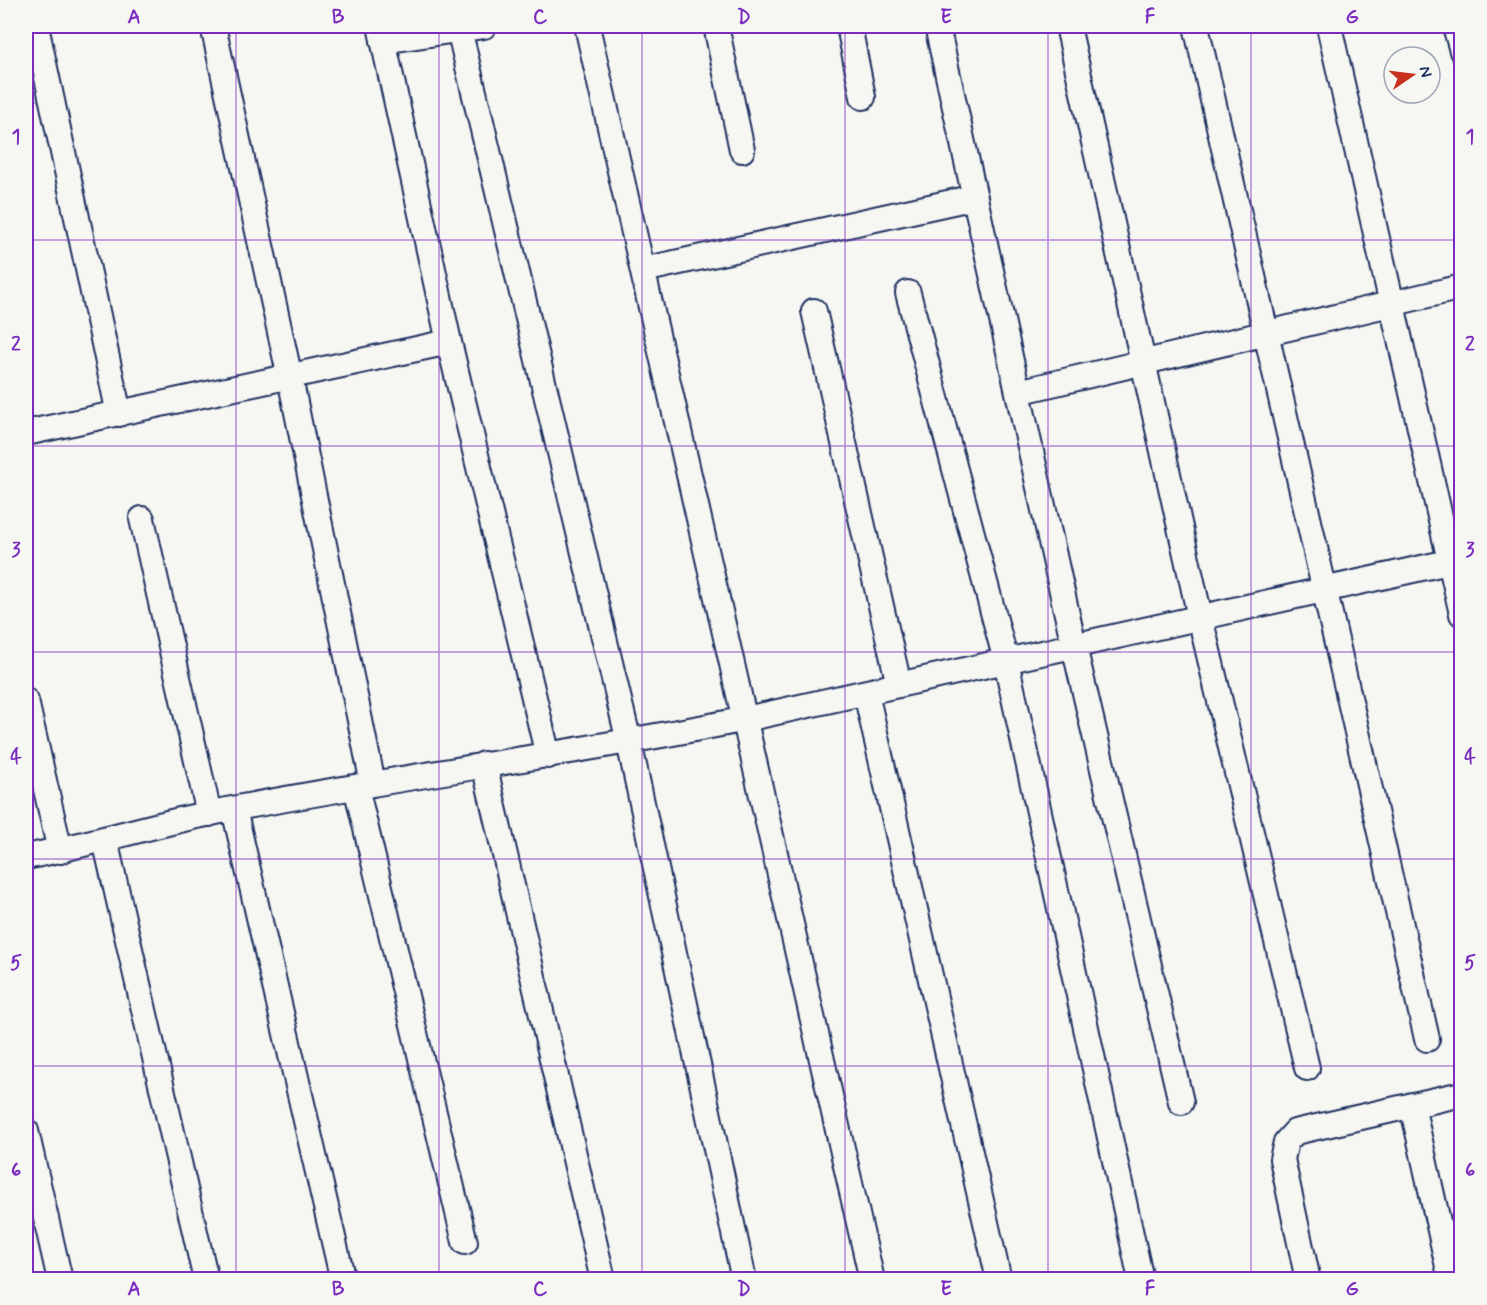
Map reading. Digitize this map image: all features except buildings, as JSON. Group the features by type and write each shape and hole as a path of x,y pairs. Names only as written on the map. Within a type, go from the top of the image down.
{"street":[{"path":"36,26 119,414"},
{"path":"213,26 290,378 365,786 465,1242"},
{"path":"484,26 382,33 449,342 548,756"},
{"path":"587,26 873,1280"},
{"path":"716,26 742,150"},
{"path":"849,26 863,97"},
{"path":"937,26 1074,646 1181,1102"},
{"path":"1068,26 1200,617 1307,1068"},
{"path":"1196,26 1427,1039"},
{"path":"1329,26 1392,303 1456,560 1461,614"},
{"path":"1455,26 1461,51"},
{"path":"459,29 629,742 744,1280"},
{"path":"643,270 975,197"},
{"path":"1018,392 1461,287"},
{"path":"908,293 1006,661 1141,1280"},
{"path":"814,311 899,685"},
{"path":"26,433 449,342"},
{"path":"142,519 209,814"},
{"path":"26,857 234,809 484,764 629,742 746,719 1456,560"},
{"path":"866,693 999,1280"},
{"path":"26,701 60,850"},
{"path":"484,764 603,1280"},
{"path":"234,809 341,1272"},
{"path":"105,840 206,1280"},
{"path":"1308,1280 1282,1159 1286,1142 1295,1132 1461,1094"},
{"path":"1412,1106 1451,1280"},
{"path":"26,1131 60,1280"}]}
